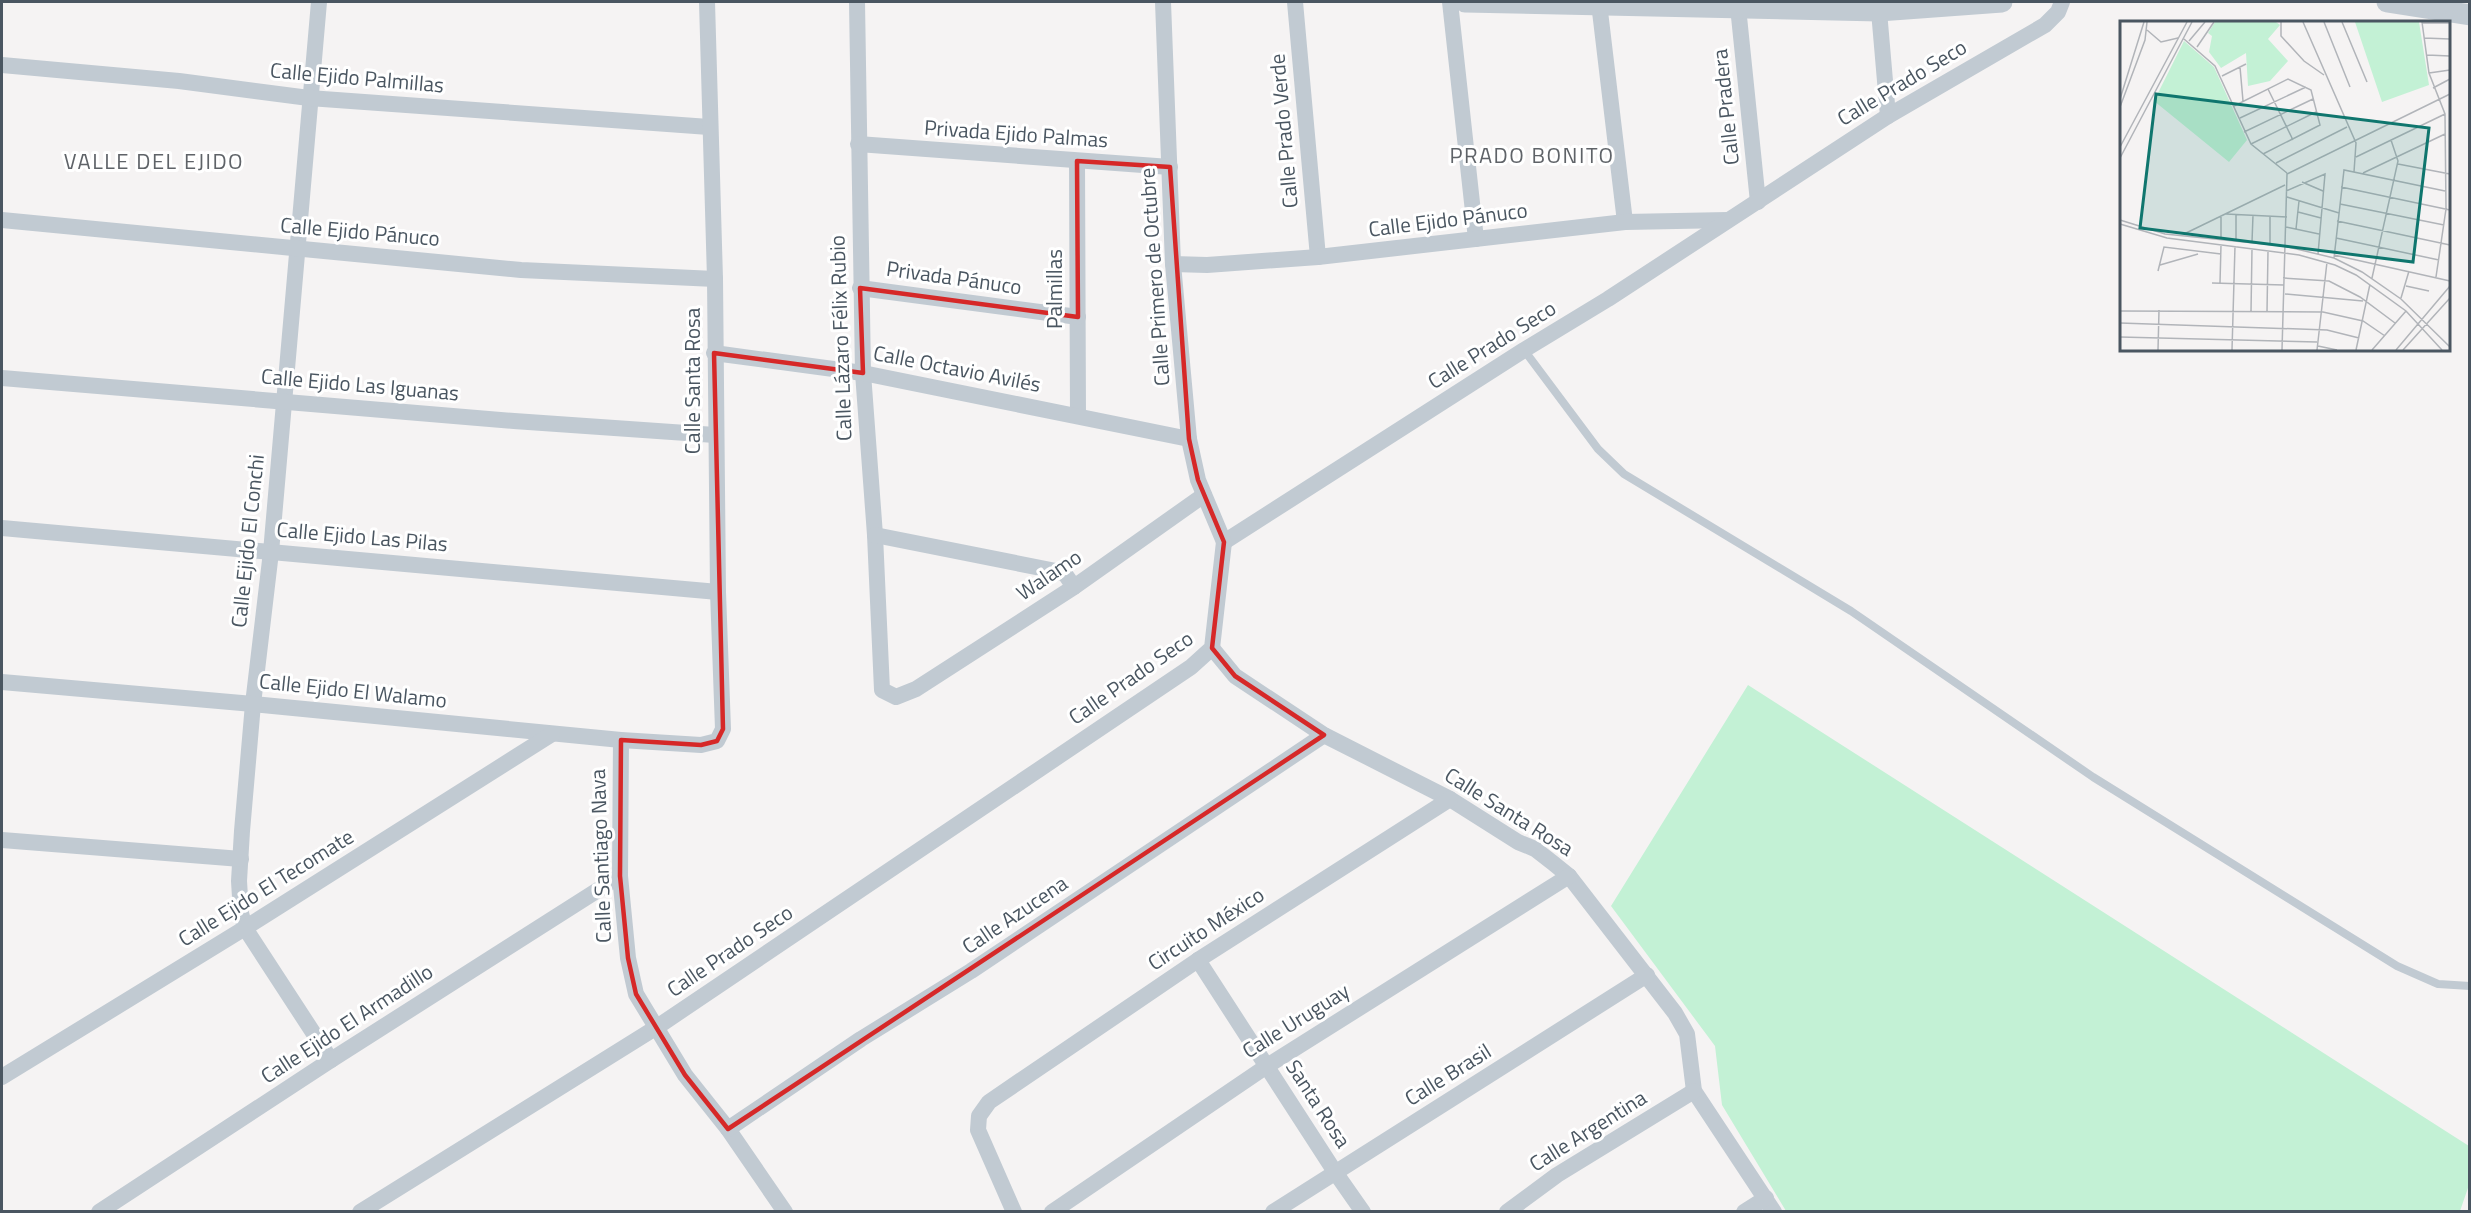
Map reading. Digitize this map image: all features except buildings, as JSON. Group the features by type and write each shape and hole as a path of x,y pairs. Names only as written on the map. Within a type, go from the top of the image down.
{"street":[{"name":"Calle Ejido El Conchi","path":"319,2 271,552 253,704 239,881 241,914 245,928 331,1060"},
{"name":"Calle Santa Rosa","path":"700,745 717,741 723,729 718,592 715,279 707,2"},
{"name":"Calle Lázaro Félix Rubio","path":"857,2 860,288 880,673 882,690 896,697 916,689"},
{"name":"Calle Primero de Octubre","path":"1163,2 1173,264 1189,439 1204,495 1224,542"},
{"name":"Calle Prado Verde","path":"1295,2 1318,257"},
{"path":"1450,2 1476,239"},
{"path":"1465,2 1599,3 1879,11 2002,2"},
{"name":"Calle Prado Seco","path":"360,1212 657,1027 1191,667 1212,648 1224,542 1524,350 1608,299 1888,116 2045,25 2058,12 2062,2"},
{"path":"2387,2 2469,15"},
{"path":"1599,3 1625,222"},
{"name":"Calle Pradera","path":"1738,7 1758,202"},
{"path":"1879,11 1888,116"},
{"name":"Calle Ejido Palmillas","path":"2,65 179,81 309,98 709,127"},
{"name":"Privada Ejido Palmas","path":"858,144 1170,167"},
{"name":"Palmillas","path":"1077,161 1078,416"},
{"name":"Calle Ejido Pánuco","path":"2,220 521,270 715,279"},
{"name":"Calle Ejido Pánuco","path":"1173,264 1207,265 1318,257 1625,222 1729,220"},
{"name":"Privada Pánuco","path":"860,288 1078,317"},
{"name":"Calle Octavio Avilés","path":"714,353 863,373 1189,439"},
{"name":"Calle Ejido Las Iguanas","path":"2,378 514,421 715,435"},
{"name":"Walamo","path":"916,689 1074,586 1204,495"},
{"name":"Calle Ejido Las Pilas","path":"2,528 718,592"},
{"path":"874,535 1056,570 1065,574 1074,586"},
{"name":"Calle Santa Rosa","path":"1212,648 1235,676 1324,735 1450,799 1518,842 1535,849 1569,876 1675,1013 1687,1034 1694,1091 1770,1204"},
{"name":"Calle Ejido El Walamo","path":"2,682 552,734 700,745"},
{"name":"Calle Ejido El Tecomate","path":"2,1077 245,928 552,734"},
{"name":"Calle Azucena","path":"728,1129 861,1039 971,971 1324,735"},
{"name":"Calle Santiago Nava","path":"621,740 620,876 628,958 636,994 685,1075 728,1129 784,1212"},
{"name":"Circuito México","path":"1014,1212 978,1131 979,1116 989,1102 1198,960 1450,799"},
{"path":"2,840 241,859"},
{"name":"Calle Ejido El Armadillo","path":"99,1212 331,1060 620,876"},
{"name":"Calle Uruguay","path":"1052,1212 1267,1066 1569,876"},
{"name":"Santa Rosa","path":"1198,960 1363,1212"},
{"name":"Calle Brasil","path":"1273,1212 1647,975"},
{"name":"Calle Argentina","path":"1507,1212 1557,1175 1694,1091"},
{"path":"1744,1212 1770,1204"}],"lane":[{"path":"1524,350 1599,449 1624,474 1851,611 2093,777 2397,966 2438,984 2469,986"}],"highlighted area":[{"path":"1077,161 1170,167 1189,439 1198,480 1224,542 1212,648 1235,676 1324,735 728,1129 685,1075 636,994 628,958 620,876 621,740 701,745 717,741 723,729 714,353 863,373 860,288 1078,317"}],"green space":[{"path":"1748,685 2469,1146 2469,1185 2460,1211 1786,1211 1722,1105 1715,1046 1611,906"}],"district":[{"name":"PRADO BONITO","path":"1532,155"},
{"name":"VALLE DEL EJIDO","path":"154,161"}]}
